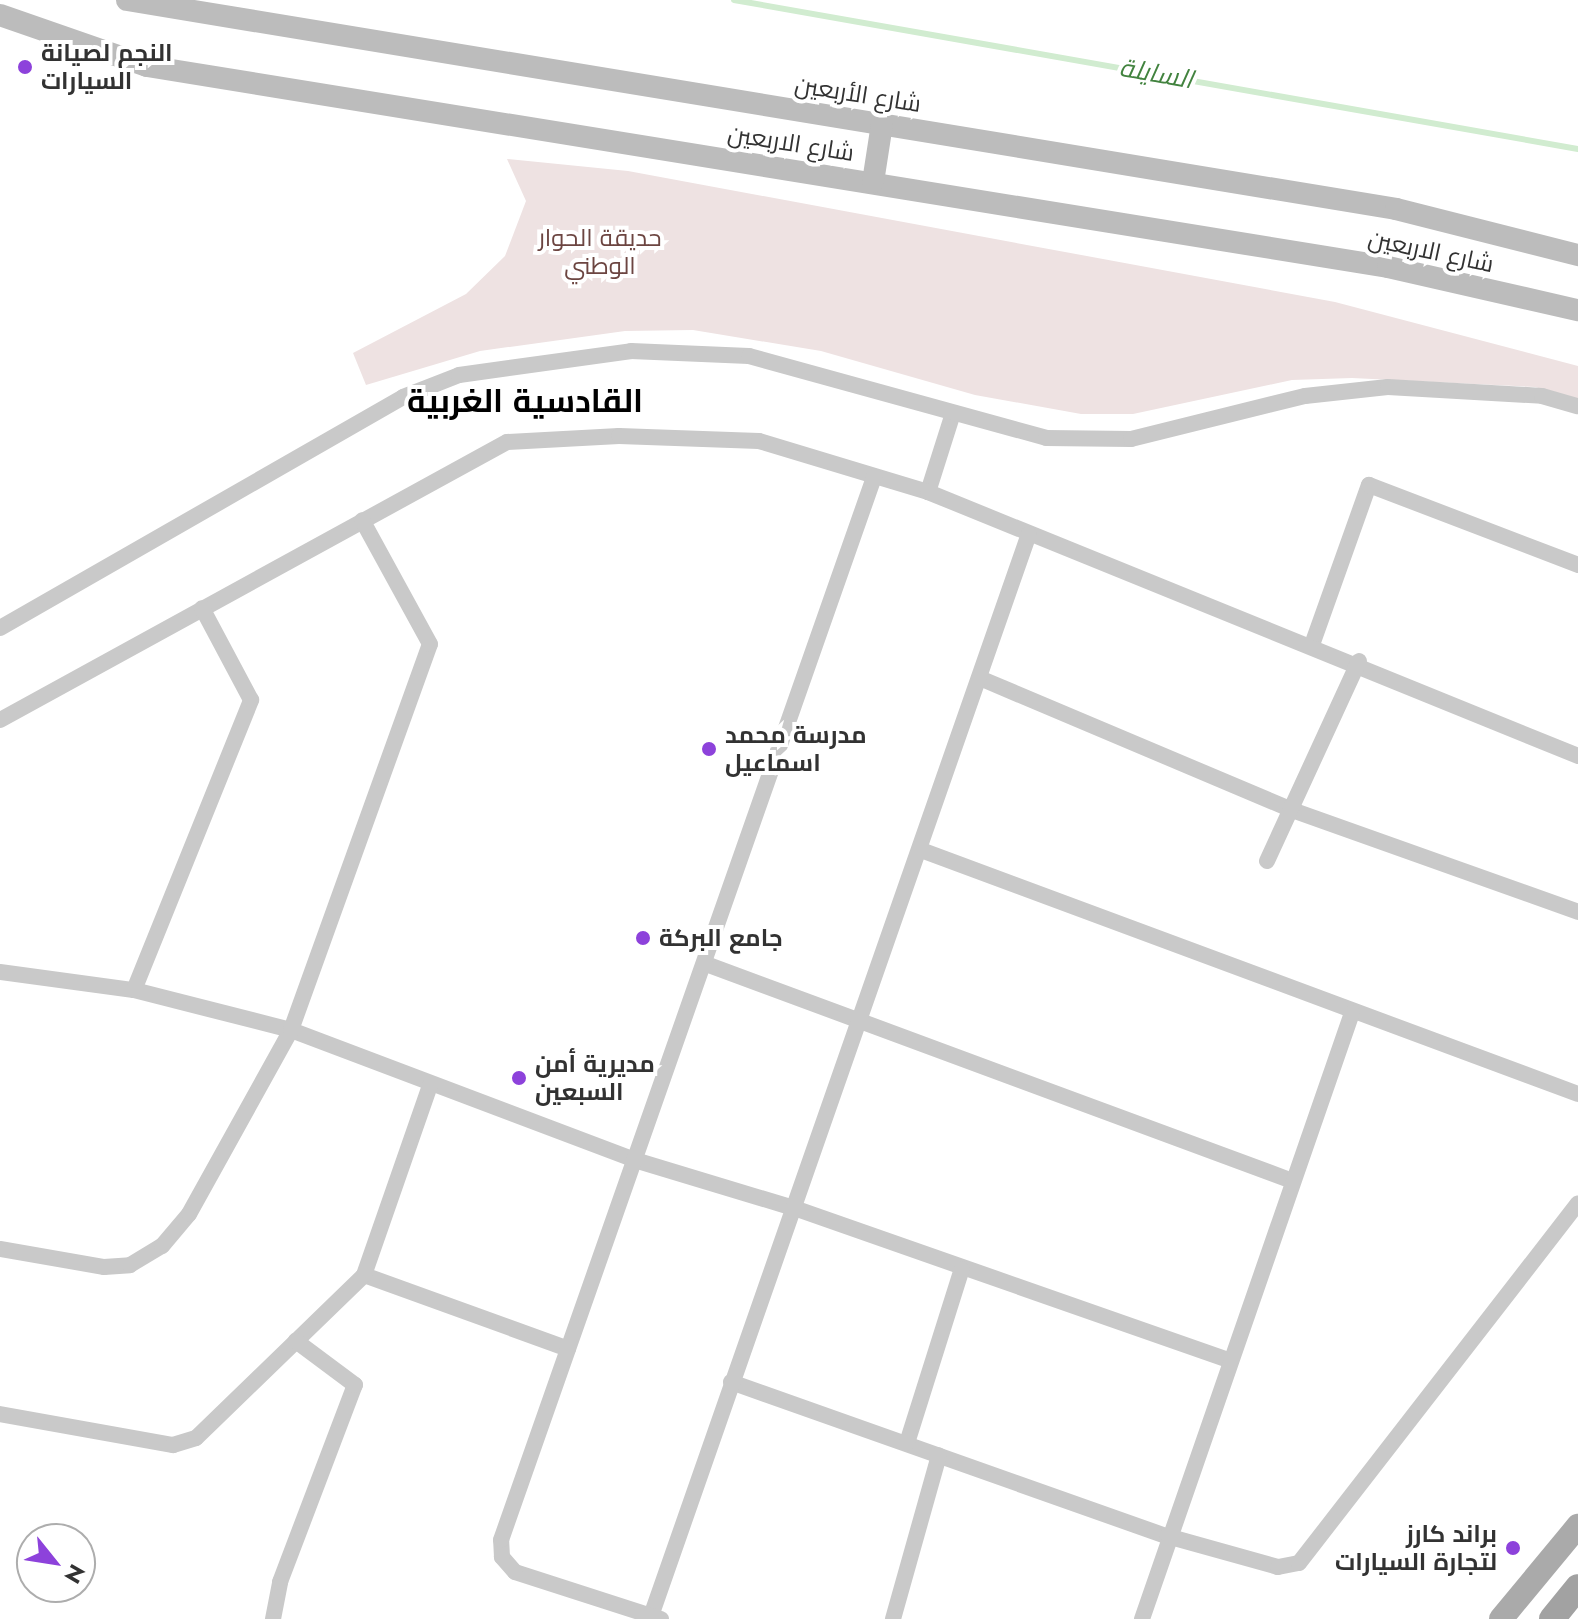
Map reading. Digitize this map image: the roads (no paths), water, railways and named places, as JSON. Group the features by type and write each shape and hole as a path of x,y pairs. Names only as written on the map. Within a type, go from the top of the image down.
{"highway":[{"path":"1552,1619 1578,1587"}],"main road":[{"name":"شارع الأربعين","path":"127,0 1396,209 1578,255"},
{"name":"شارع الاربعين","path":"0,15 147,66 1388,267 1578,310"},
{"path":"873,182 882,124"},
{"path":"1501,1619 1578,1526"}],"street":[{"path":"0,628 403,397 459,375 631,351 749,356 1046,438 1131,439 1305,396 1388,387 1542,396 1578,406"},
{"path":"928,492 953,413"},
{"path":"0,720 507,442 619,436 759,441 928,492 1029,534 1313,642 1578,756"},
{"path":"874,477 638,1161 501,1540 502,1557 515,1572 654,1618 731,1382 797,1209 982,679 1029,534"},
{"path":"1313,642 1369,485 1578,565"},
{"path":"0,1249 104,1267 130,1265 162,1246 189,1214 291,1030 430,644 362,520"},
{"path":"134,990 251,700 202,608"},
{"path":"1267,861 1359,661"},
{"path":"982,679 1292,810 1578,912"},
{"path":"921,850 1352,1013 1578,1094"},
{"path":"706,964 1290,1180"},
{"path":"0,972 134,990 291,1030 430,1086 638,1161 797,1209 1228,1360"},
{"path":"1142,1619 1167,1536 1290,1180 1352,1013"},
{"path":"0,1414 173,1445 196,1438 364,1275 430,1086"},
{"path":"731,1382 1167,1536 1278,1567 1299,1563 1578,1203"},
{"path":"907,1443 962,1269"},
{"path":"364,1275 568,1349"},
{"path":"273,1619 280,1582 355,1385 296,1341"},
{"path":"893,1619 939,1455"}],"waterway":[{"name":"السايلة","path":"734,0 1578,149"}],"place":[{"name":"النجم لصيانة السيارات","path":"25,67"},
{"name":"مدرسة محمد اسماعيل","path":"709,749"},
{"name":"جامع البركة","path":"643,938"},
{"name":"مديرية أمن السبعين","path":"519,1078"},
{"name":"براند كارز لتجارة السيارات","path":"1513,1548"}],"district":[{"name":"القادسية الغربية","path":"525,401"}],"park label":[{"name":"حديقة الحوار الوطني","path":"600,252"}]}
